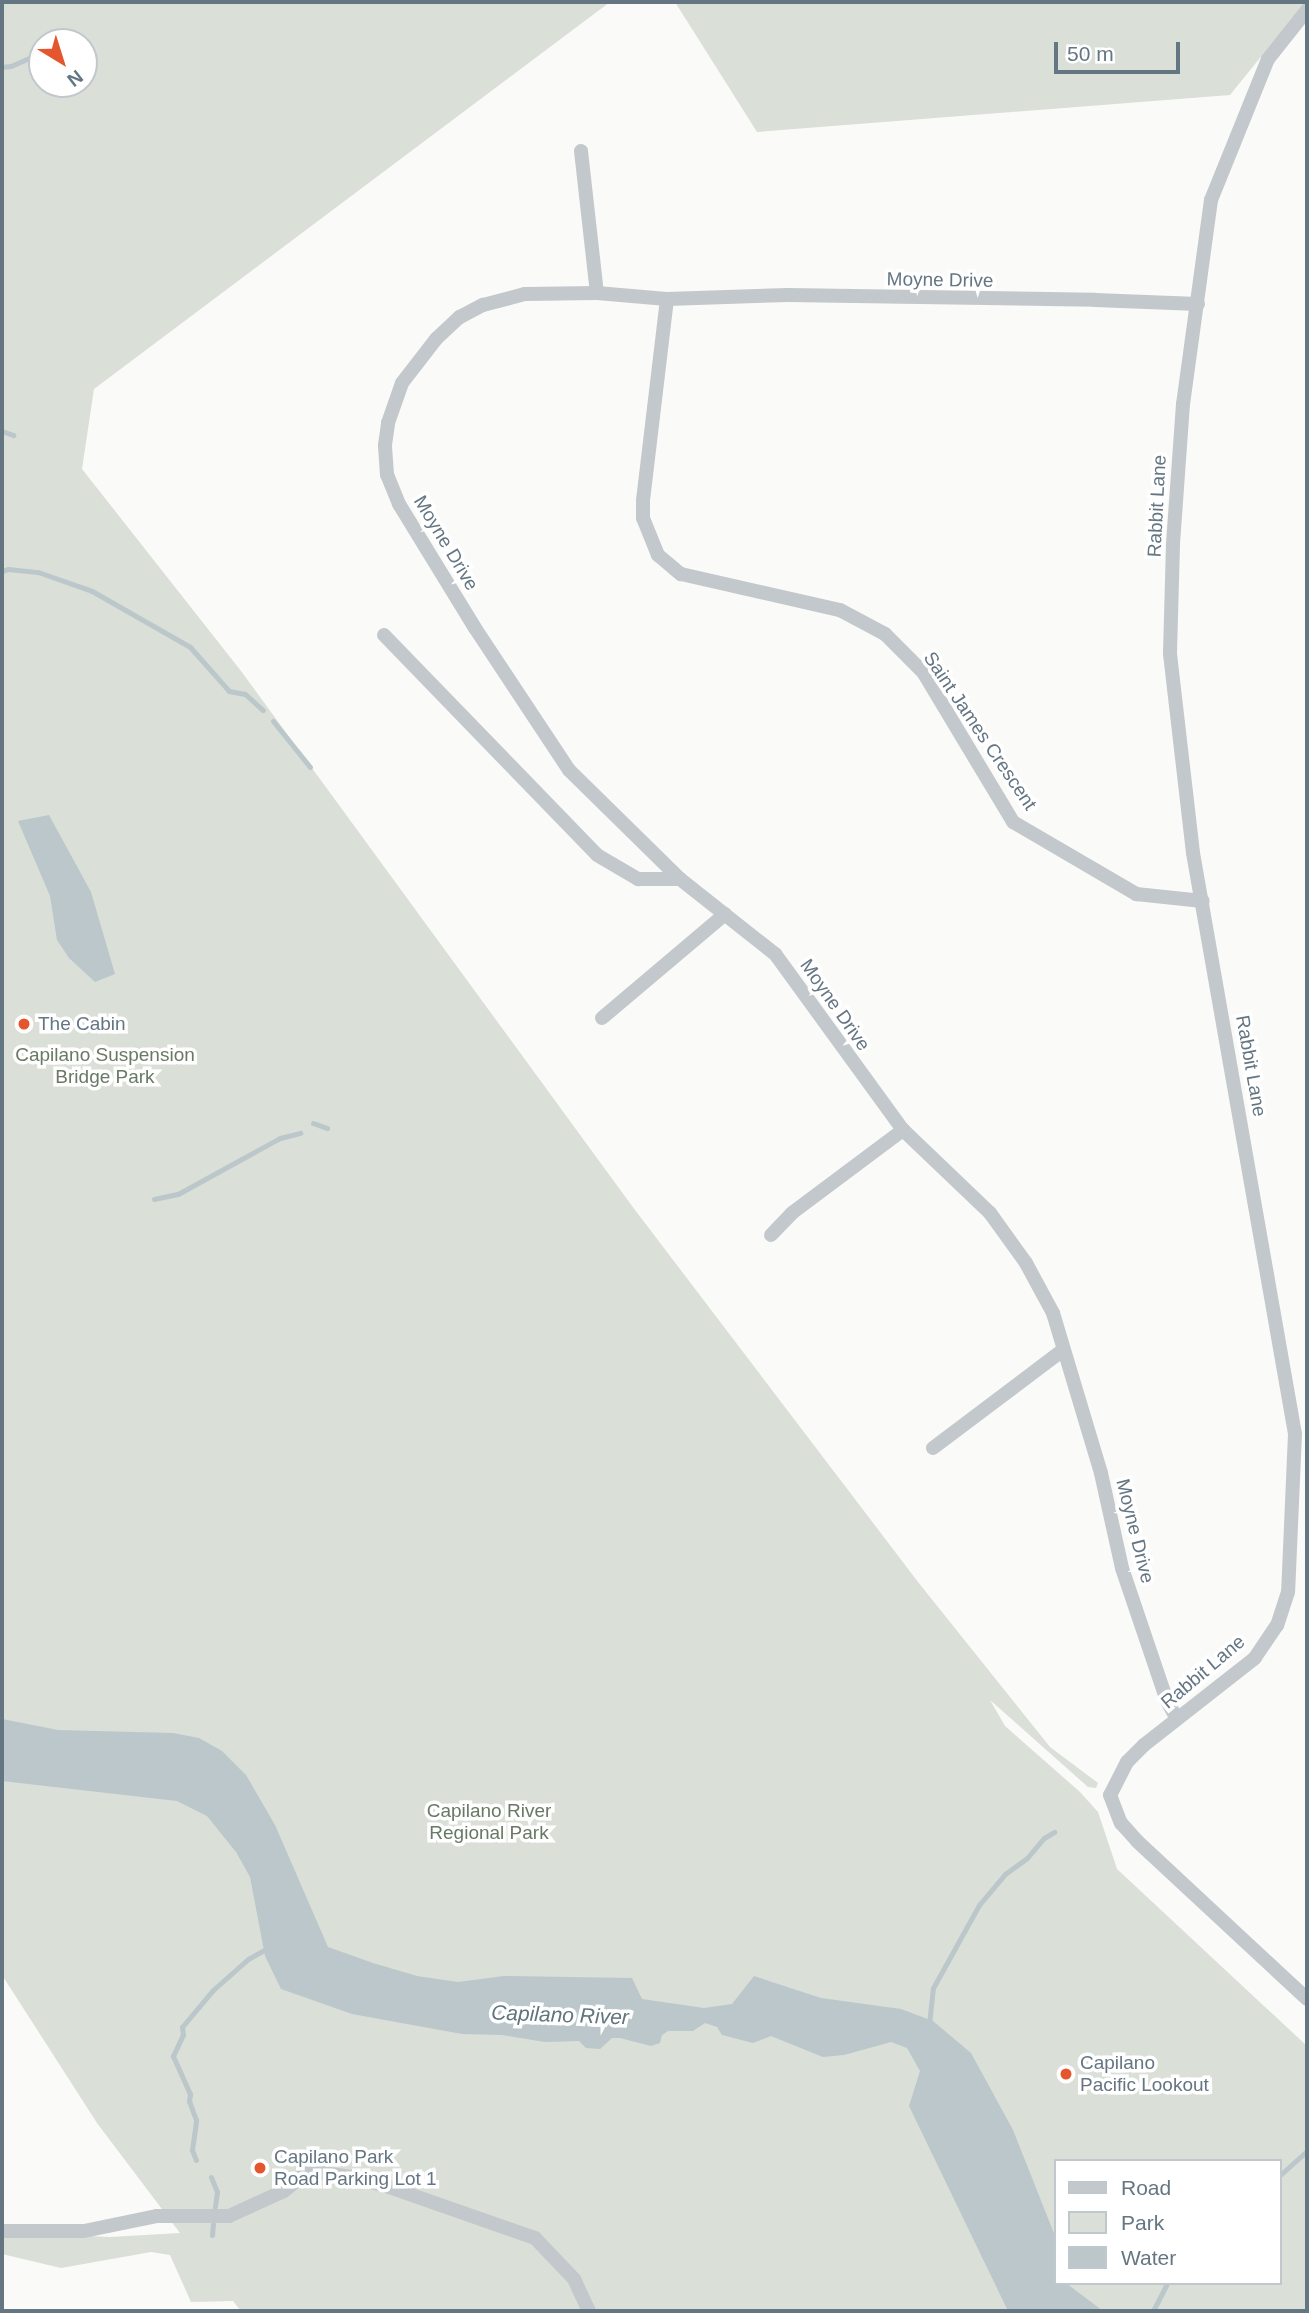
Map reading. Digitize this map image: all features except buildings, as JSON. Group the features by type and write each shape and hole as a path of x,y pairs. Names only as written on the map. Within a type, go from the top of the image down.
{"street":[{"name":"Rabbit Lane","path":"1307,10 1268,59 1212,200 1183,404 1170,654 1193,853 1295,1434 1288,1592 1277,1625 1255,1658 1127,1762 1110,1795 1111,1804 1136,1841 1307,1999"},
{"path":"580,150 597,293"},
{"name":"Moyne Drive","path":"1177,1719 1167,1701 1122,1568 1101,1473 1053,1313 1013,1242 972,1193 903,1130 775,954 680,879 569,770 475,628 398,504 385,464 388,423 402,383 417,360 449,325 483,305 504,298 525,294 597,293 667,299 788,295 1138,300 1198,304"},
{"name":"Saint James Crescent","path":"667,299 643,501 643,518 658,555 681,574 841,610 885,634 923,672 1013,822 1136,894 1203,901"},
{"path":"384,635 597,855 638,879 680,879"},
{"path":"602,1018 724,914"},
{"path":"771,1235 792,1213 903,1130"},
{"path":"933,1448 1063,1350"},
{"path":"2,2231 84,2231 157,2216 229,2216 284,2190 308,2171 352,2177 389,2187 535,2238 574,2279 589,2311"}],"green space":[{"name":"Capilano River Regional Park","path":"2,2 610,2 94,389 82,469 241,671 632,1206 918,1582 1050,1747 1098,1783 1096,1788 1088,1787 990,1700 1005,1726 1080,1792 1098,1812 1117,1869 1307,2046 1307,2311 241,2311 233,2301 191,2302 170,2255 151,2252 61,2268 2,2254 2,2232 110,2237 180,2233 97,2123 2,1975"},
{"path":"675,2 1305,2 1230,95 757,132"}],"water":[{"path":"49,815 91,892 115,974 95,982 69,958 57,940 50,896 18,821"},
{"name":"Capilano River","path":"2,1719 58,1730 173,1733 199,1738 222,1751 246,1775 275,1825 328,1947 417,1976 458,1982 504,1976 632,1978 642,1999 704,2008 732,2004 754,1976 821,1998 901,2009 933,2021 971,2053 1013,2130 1054,2233 1054,2285 1069,2285 1103,2311 1008,2311 909,2106 920,2071 907,2048 891,2042 844,2055 823,2057 771,2036 753,2043 722,2035 717,2027 705,2023 693,2031 668,2031 662,2035 660,2043 651,2046 612,2038 600,2049 586,2048 579,2041 545,2042 502,2035 462,2034 352,2014 281,1989 265,1956 250,1877 236,1852 207,1816 177,1801 2,1781"}],"waterway":[{"path":"2,67 28,58"},
{"path":"2,431 13,435"},
{"path":"2,571 8,569 38,572 92,591 190,647 229,691 245,694 263,710"},
{"path":"273,721 310,767"},
{"path":"313,1123 327,1128"},
{"path":"154,1199 178,1194 280,1138 300,1133"},
{"path":"929,2025 933,1988 979,1905 1005,1874 1027,1858 1044,1838 1054,1832"},
{"path":"196,2160 192,2150 196,2120 189,2101 190,2094 173,2056 183,2035 182,2027 213,1990 248,1959 270,1947"},
{"path":"1281,2174 1307,2151"},
{"path":"211,2177 217,2192 215,2207"},
{"path":"212,2235 213,2224"},
{"path":"1153,2311 1166,2285"}],"place":[{"name":"The Cabin","path":"24,1024"},
{"name":"Capilano Pacific Lookout","path":"1066,2074"},
{"name":"Capilano Park Road Parking Lot 1","path":"260,2168"}],"park label":[{"name":"Capilano Suspension Bridge Park","path":"105,1066"}]}
